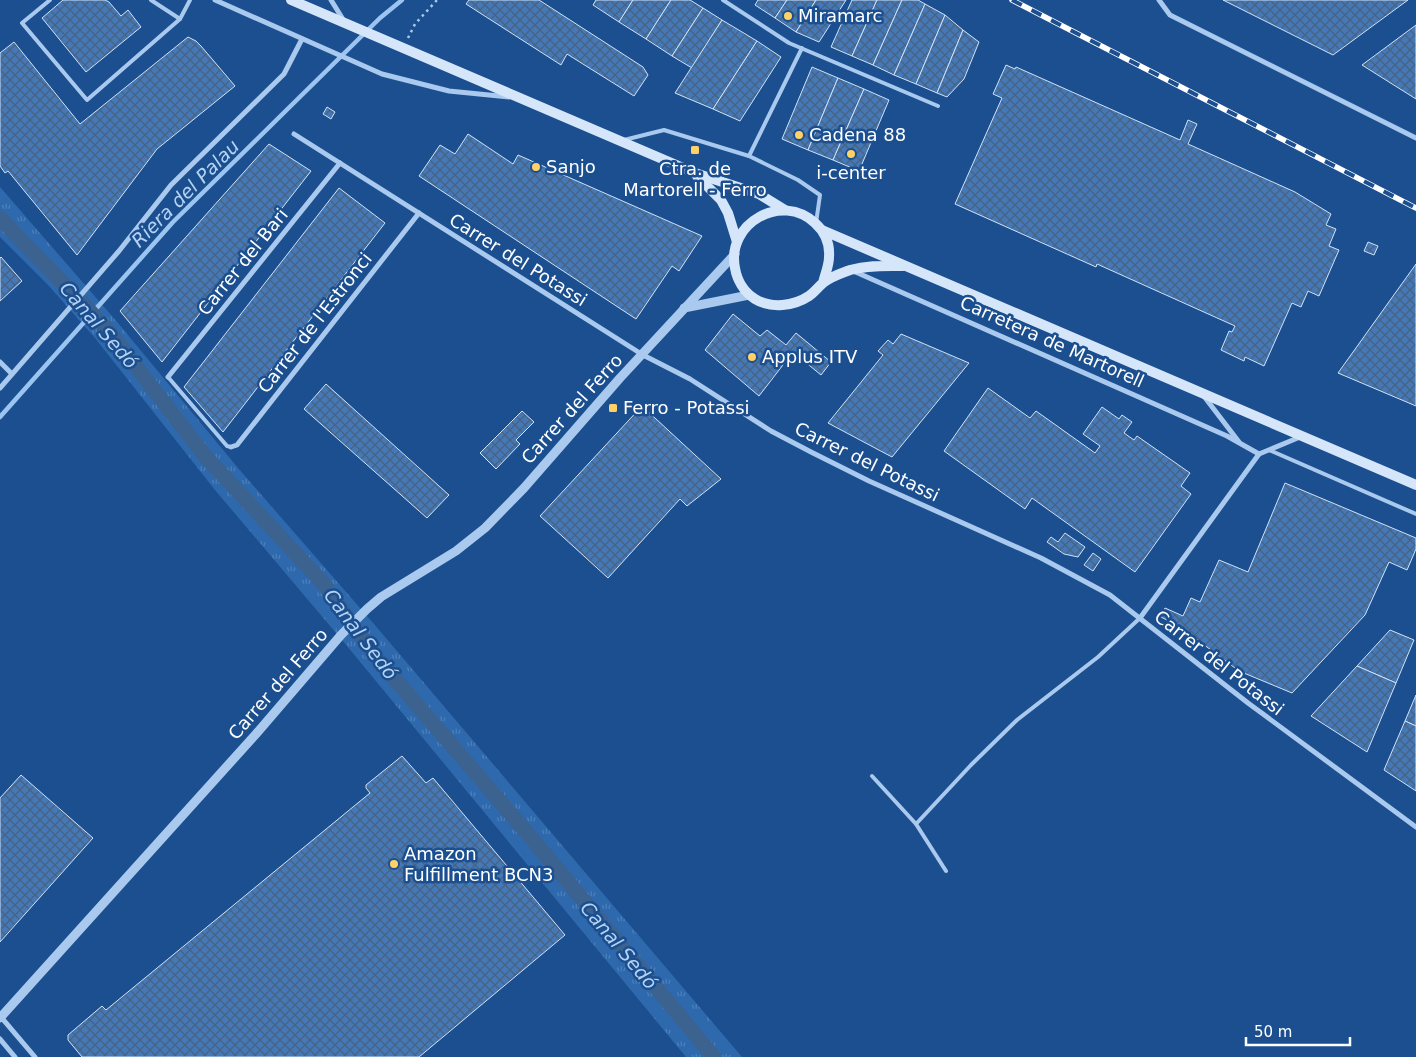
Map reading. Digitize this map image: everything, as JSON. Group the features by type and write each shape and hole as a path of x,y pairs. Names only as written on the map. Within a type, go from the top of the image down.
{"main road":[{"name":"Carretera de Martorell","path":"291,0 695,173 759,194 785,210 793,210 806,215 819,227 909,267 1416,485"},
{"name":"Carretera de Martorell","path":"695,173 721,200 728,213 737,242"},
{"path":"749,295 743,289 734,268 734,254 737,242 748,225 765,213 785,210"},
{"path":"819,227 828,241 829,257 823,283"},
{"name":"Carretera de Martorell","path":"749,295 766,303 784,305 810,296 823,283 851,270 884,266 909,267"}],"street":[{"name":"Carretera de Martorell","path":"215,0 382,74 450,91 517,98"},
{"path":"331,0 344,22"},
{"path":"1159,0 1170,15 1416,138"},
{"path":"0,388 90,284 171,185 284,74 302,39"},
{"name":"Carrer del Potassi","path":"294,134 643,355 690,379 771,431 869,481 1041,558 1110,595 1248,704 1416,827"},
{"name":"Carrer del Bari","path":"168,377 340,163"},
{"name":"Carrer de l'Estronci","path":"230,447 237,445 419,213"},
{"name":"Carrer del Ferro","path":"1,1018 256,734 341,636 381,597 456,551 485,528 524,488 620,378 734,254"},
{"name":"Carretera de Martorell","path":"851,270 1227,436 1259,454"},
{"path":"684,308 749,295"},
{"path":"0,362 12,374"},
{"name":"Carretera de Martorell","path":"1199,391 1241,444"},
{"path":"1140,618 1259,454 1303,436"},
{"path":"1,1018 35,1057"},
{"path":"0,1039 15,1057"}],"lane":[{"path":"50,0 22,23 87,100 180,19 190,0"},
{"path":"151,0 180,19"},
{"path":"723,0 789,43 938,106"},
{"path":"749,156 802,48"},
{"path":"618,141 664,130 749,156 798,180 820,195 819,227"},
{"path":"168,377 227,446 230,447"},
{"path":"1269,450 1416,514"},
{"path":"916,824 971,765 1018,720 1098,657 1140,618"},
{"path":"872,776 916,824 946,871"}],"path":[{"path":"403,48 415,24 437,0"}],"green space":[{"path":"0,187 118,323 238,468 374,624 742,1057 686,1057 347,646 215,490 95,338 49,286 0,237"}],"building":[{"path":"63,0 105,0 121,16 128,10 141,27 86,72 42,18"},
{"path":"469,0 539,0 643,67 648,75 634,96 567,54 561,65 466,4"},
{"path":"596,0 633,0 619,22 593,5"},
{"path":"633,0 671,0 646,39 619,22"},
{"path":"671,0 690,0 703,8 672,56 646,39"},
{"path":"758,0 787,0 775,18 755,5"},
{"path":"787,0 816,0 796,32 775,18"},
{"path":"816,0 846,0 819,42 796,32"},
{"path":"852,0 877,0 852,56 831,47"},
{"path":"877,0 902,0 873,65 852,56"},
{"path":"902,0 918,0 925,4 894,75 873,65"},
{"path":"1223,0 1408,0 1333,55"},
{"path":"925,4 945,15 916,84 894,75"},
{"path":"703,8 722,20 692,68 672,56"},
{"path":"945,15 963,30 937,93 916,84"},
{"path":"722,20 757,41 713,109 675,93"},
{"path":"1416,25 1416,99 1362,65"},
{"path":"963,30 979,42 964,79 947,97 937,93"},
{"path":"188,37 201,46 235,86 157,149 77,255 8,171 5,173 0,166 0,53 14,42 80,124"},
{"path":"757,41 781,57 740,121 713,109"},
{"path":"1006,65 1015,69 1016,67 1180,140 1188,120 1197,124 1188,144 1295,192 1331,214 1326,225 1336,229 1329,246 1339,250 1319,296 1308,291 1301,307 1292,303 1264,366 1245,357 1244,361 1221,350 1229,331 1232,332 1235,326 1097,264 1096,267 955,204 1002,98 993,94"},
{"path":"812,67 838,78 808,150 782,139"},
{"path":"838,78 864,89 833,160 808,150"},
{"path":"864,89 889,100 859,171 833,160"},
{"path":"327,107 335,112 331,119 323,114"},
{"path":"468,134 513,164 518,155 702,236 679,271 672,266 636,319 419,176 440,145 455,154"},
{"path":"269,144 311,171 162,362 120,311"},
{"path":"339,188 385,223 223,432 184,387"},
{"path":"1368,242 1378,246 1374,255 1364,251"},
{"path":"0,258 22,281 0,301"},
{"path":"1416,264 1416,406 1338,373"},
{"name":"Applus ITV","path":"733,314 760,336 767,330 786,345 796,333 831,362 821,375 793,352 759,396 705,350"},
{"path":"901,334 969,363 892,457 828,423 883,355 878,351 888,340 893,344"},
{"path":"326,384 449,495 427,518 304,409"},
{"path":"988,388 1030,418 1036,411 1095,453 1100,446 1083,434 1102,407 1119,419 1122,415 1132,422 1124,433 1134,440 1137,436 1190,473 1181,486 1191,494 1135,572 1032,498 1025,509 944,451"},
{"path":"642,406 721,479 687,506 680,499 608,578 540,516"},
{"path":"522,411 534,422 516,440 520,444 496,469 480,453"},
{"path":"1285,483 1416,538 1416,549 1407,570 1389,562 1365,615 1292,693 1239,671 1179,626 1161,617 1165,608 1183,616 1191,598 1200,602 1219,560 1248,572"},
{"path":"1065,533 1085,547 1078,557 1064,554 1047,542 1051,537 1058,542"},
{"path":"1093,553 1101,559 1093,571 1084,565"},
{"path":"1390,630 1414,640 1396,683 1357,666"},
{"path":"1357,666 1396,683 1367,752 1311,716"},
{"path":"1416,695 1416,726 1405,721"},
{"path":"1405,721 1416,726 1416,791 1384,770"},
{"name":"Amazon Fulfillment BCN3","path":"402,756 426,783 433,778 565,935 419,1057 82,1057 68,1040 68,1035 102,1006 106,1010 370,793 366,785"},
{"path":"21,775 93,838 0,942 0,798"}],"waterway":[{"name":"Riera del Palau","path":"0,417 173,222 380,18 402,0"},
{"name":"Canal Sedó","path":"0,218 108,330 205,456 323,583 376,657 528,834 714,1057"}],"railway":[{"path":"1012,0 1416,208"}],"place":[{"name":"Miramarc","path":"788,16"},
{"name":"Cadena 88","path":"799,135"},
{"name":"Ctra. de Martorell - Ferro","path":"695,150"},
{"name":"i-center","path":"851,154"},
{"name":"Sanjo","path":"536,167"},
{"name":"Applus ITV","path":"752,357"},
{"name":"Ferro - Potassi","path":"613,408"},
{"name":"Amazon Fulfillment BCN3","path":"394,864"}]}
